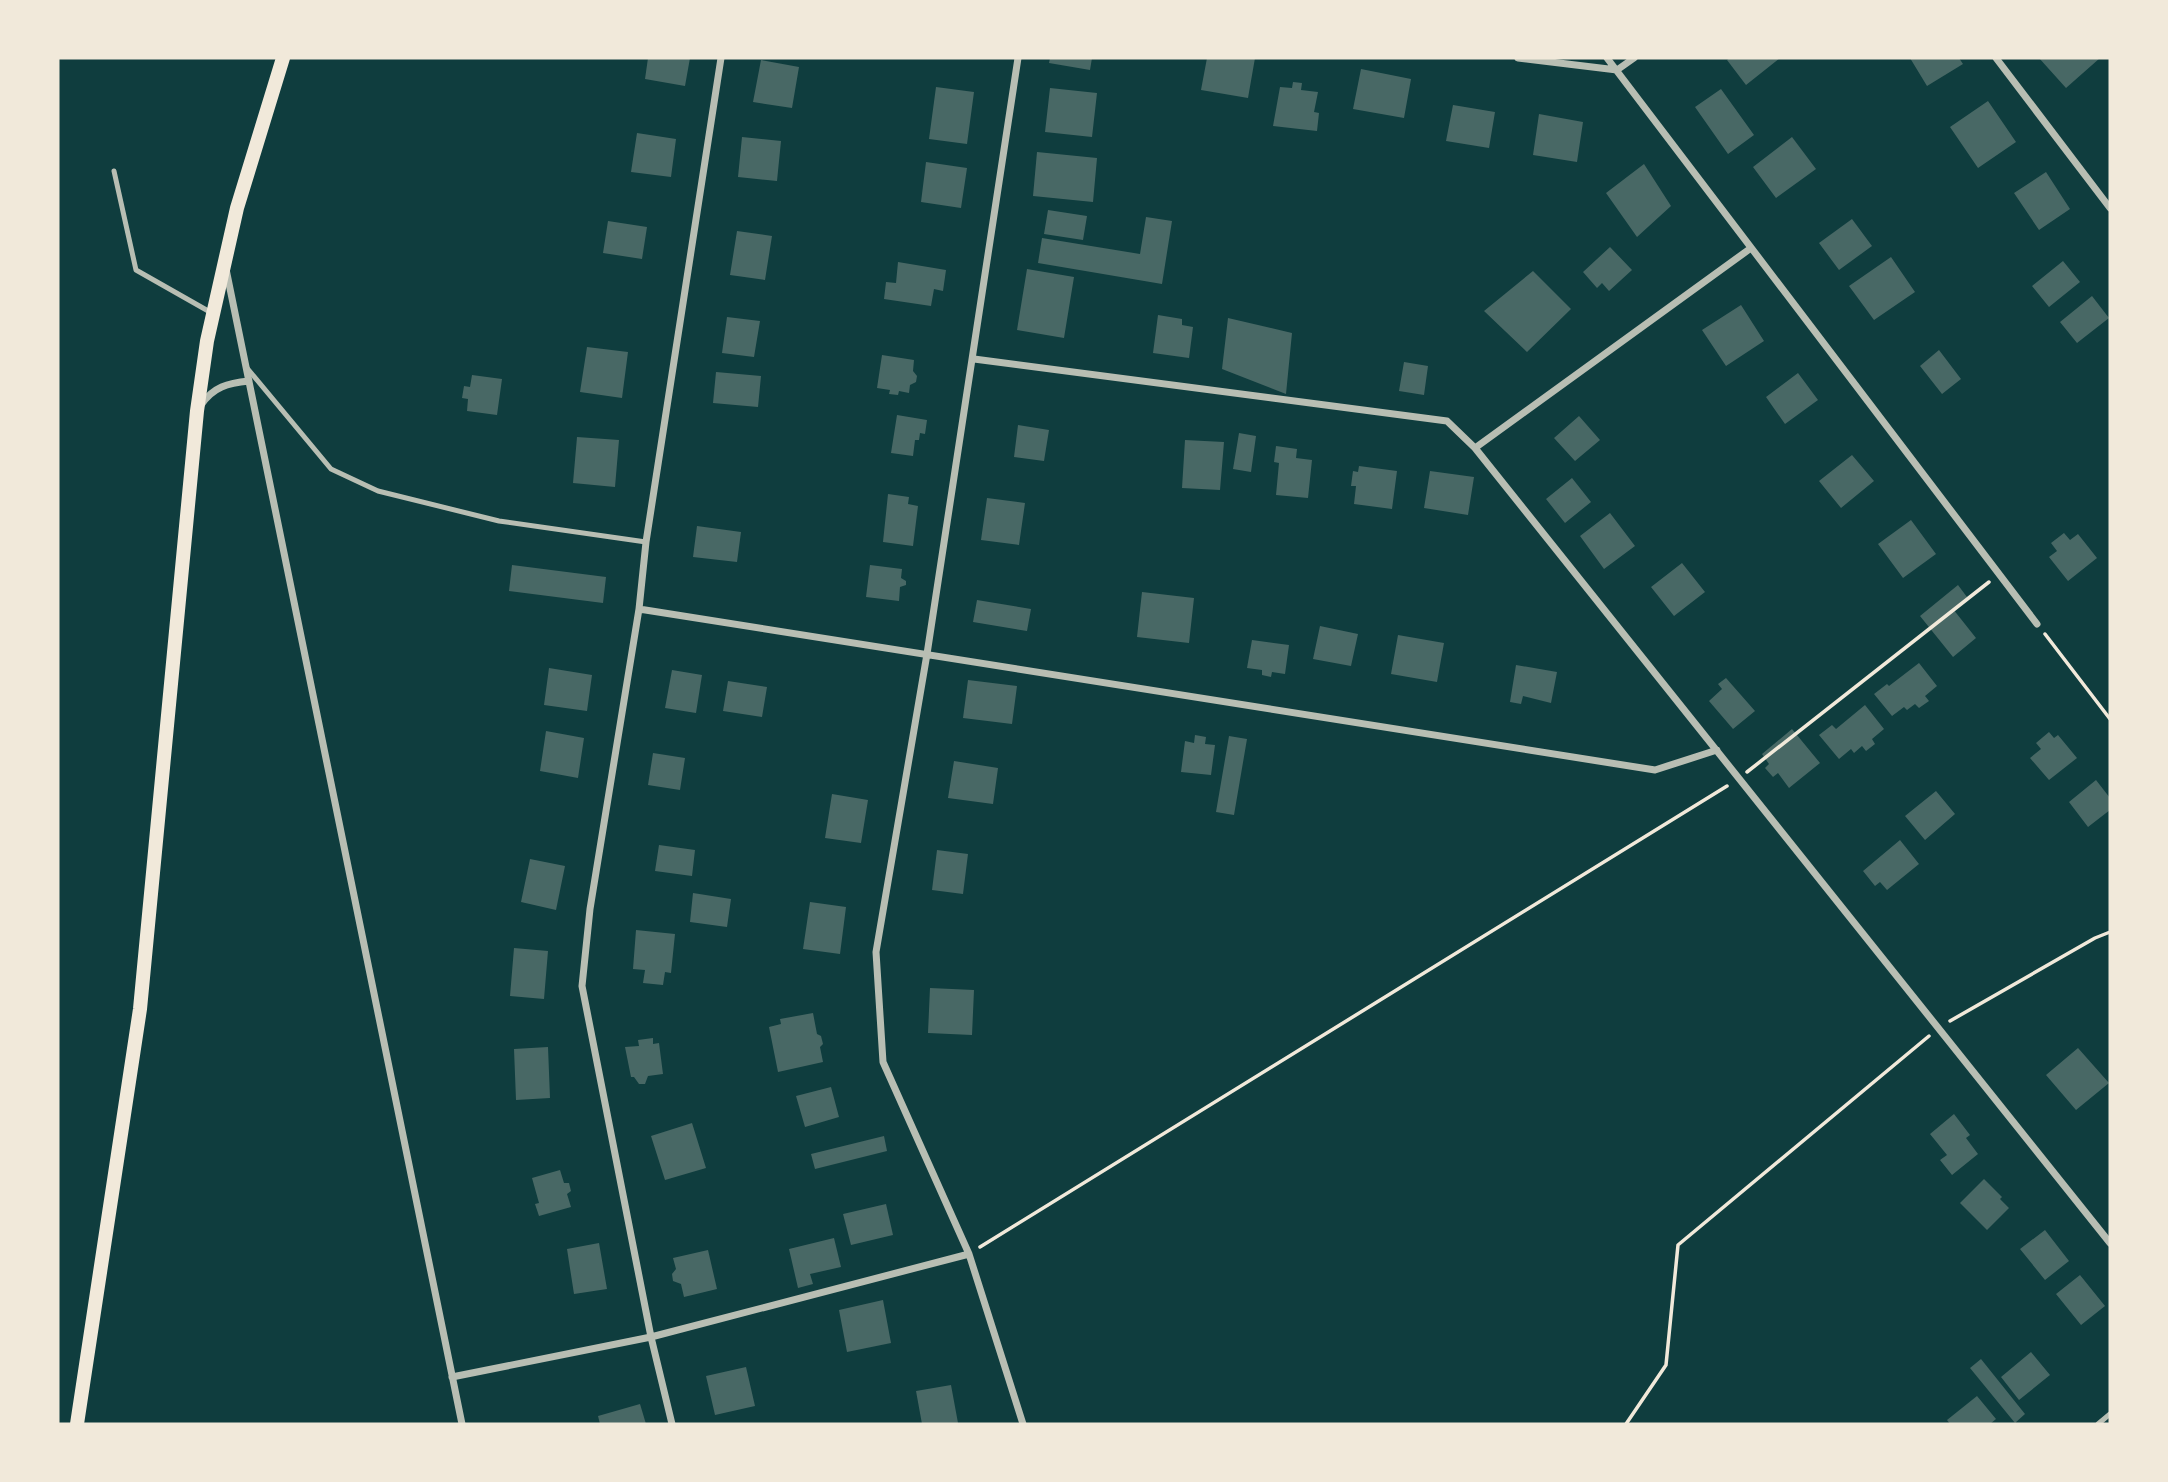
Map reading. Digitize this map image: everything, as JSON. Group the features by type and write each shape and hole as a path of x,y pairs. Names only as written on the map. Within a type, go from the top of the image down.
{"main road":[{"path":"77,1424 140,1009 197,411 213,314 237,208 283,58"}],"street":[{"path":"672,1424 650,1337 582,986 590,909 639,609 646,542 721,58"},
{"path":"1018,58 974,359 876,952 883,1062 969,1254 1023,1424"},
{"path":"1518,58 1617,70 1634,58"},
{"path":"1607,58 2037,624"},
{"path":"1996,58 2110,208"},
{"path":"1475,447 1751,248"},
{"path":"225,262 462,1424"},
{"path":"974,359 1447,421 1475,447 2110,1244"},
{"path":"197,411 208,394 227,383 249,381"},
{"path":"639,609 1655,770 1717,750"},
{"path":"452,1377 650,1337 969,1254"}],"lane":[{"path":"114,171 136,270 213,314"},
{"path":"246,367 331,469 379,491 499,521 646,542"},
{"path":"2098,1424 2110,1415"}],"path":[{"path":"969,1254 1740,778 1999,574"},
{"path":"2037,624 2110,719"},
{"path":"1626,1424 1666,1365 1678,1245 1939,1028 2110,932"}],"building":[{"path":"648,58 690,58 685,86 645,79"},
{"path":"1050,58 1092,58 1090,70 1049,63"},
{"path":"1207,58 1255,58 1248,98 1201,90"},
{"path":"1780,58 1746,85 1727,60"},
{"path":"1910,58 1959,58 1963,64 1927,86"},
{"path":"2039,58 2100,58 2066,88"},
{"path":"761,60 799,67 792,108 753,102"},
{"path":"1361,69 1411,79 1404,118 1353,109"},
{"path":"1293,82 1302,83 1301,90 1318,92 1314,112 1319,113 1317,131 1273,126 1280,87 1292,88"},
{"path":"936,87 974,92 967,144 929,139"},
{"path":"1050,88 1097,93 1092,137 1045,132"},
{"path":"1721,89 1754,135 1728,154 1695,107"},
{"path":"1988,101 2016,142 1978,168 1950,127"},
{"path":"1453,105 1495,112 1489,148 1446,141"},
{"path":"1539,114 1583,122 1577,162 1533,155"},
{"path":"637,133 676,139 671,177 631,172"},
{"path":"742,137 781,141 777,181 738,177"},
{"path":"1792,137 1816,169 1776,198 1753,167"},
{"path":"1037,152 1097,158 1093,202 1033,196"},
{"path":"926,162 967,168 961,208 921,202"},
{"path":"1644,164 1671,206 1637,237 1606,193"},
{"path":"2046,172 2070,209 2039,230 2014,193"},
{"path":"1048,210 1087,216 1083,240 1044,234"},
{"path":"1146,217 1172,221 1162,284 1038,263 1042,238 1140,254"},
{"path":"1852,219 1872,246 1839,270 1819,243"},
{"path":"608,221 647,227 642,259 603,253"},
{"path":"737,231 772,236 765,280 730,275"},
{"path":"1610,247 1632,270 1609,291 1602,283 1597,288 1583,272"},
{"path":"1891,257 1915,292 1874,320 1849,286"},
{"path":"2063,261 2080,282 2049,307 2032,286"},
{"path":"898,262 946,270 943,291 934,289 931,306 884,299 886,282 896,283"},
{"path":"1027,269 1074,277 1064,338 1017,330"},
{"path":"1533,271 1571,309 1527,352 1484,311"},
{"path":"2092,296 2109,318 2077,343 2060,322"},
{"path":"1741,305 1764,341 1726,366 1702,330"},
{"path":"1158,315 1182,319 1182,325 1193,327 1189,358 1153,353"},
{"path":"727,317 760,321 754,357 722,353"},
{"path":"1228,318 1292,333 1286,394 1222,369"},
{"path":"587,347 628,352 622,398 580,392"},
{"path":"1939,350 1961,379 1942,394 1920,366"},
{"path":"882,355 914,360 913,371 917,376 916,382 910,385 909,393 899,391 898,395 889,394 890,390 877,388"},
{"path":"1404,362 1428,366 1424,395 1399,391"},
{"path":"716,372 761,376 758,407 713,403"},
{"path":"1798,373 1818,400 1785,424 1766,397"},
{"path":"472,375 502,379 497,415 467,411 468,399 462,398 464,386 470,387"},
{"path":"897,415 927,420 925,434 920,433 919,440 915,440 913,456 891,453"},
{"path":"1579,416 1600,440 1575,461 1554,438"},
{"path":"1018,425 1049,430 1044,461 1014,457"},
{"path":"1239,433 1256,436 1251,472 1233,469"},
{"path":"577,437 619,440 615,487 573,483"},
{"path":"1185,440 1224,442 1220,490 1182,488"},
{"path":"1276,446 1297,449 1296,458 1312,460 1308,498 1276,495 1279,463 1274,462"},
{"path":"1852,455 1874,481 1841,508 1819,481"},
{"path":"1359,466 1397,471 1392,509 1354,504 1356,486 1351,486 1353,471 1358,472"},
{"path":"1430,471 1474,477 1468,515 1424,508"},
{"path":"1572,478 1591,502 1565,523 1546,499"},
{"path":"888,494 909,497 908,504 918,506 913,546 883,542"},
{"path":"987,498 1025,503 1019,545 981,540"},
{"path":"1610,513 1635,546 1604,569 1580,536"},
{"path":"1911,520 1936,554 1903,578 1878,544"},
{"path":"697,526 741,532 737,562 693,557"},
{"path":"2064,533 2070,540 2078,534 2097,558 2068,581 2049,557 2057,551 2051,543"},
{"path":"1682,563 1705,592 1674,616 1651,587"},
{"path":"512,565 606,577 603,603 509,591"},
{"path":"870,565 902,569 901,578 906,581 906,585 900,587 899,601 866,597"},
{"path":"1958,585 1967,597 1953,609 1976,638 1953,657 1920,616"},
{"path":"1142,592 1194,598 1189,643 1137,637"},
{"path":"977,600 1031,609 1027,631 973,622"},
{"path":"1320,626 1358,634 1351,666 1313,659"},
{"path":"1398,635 1444,643 1437,682 1391,674"},
{"path":"1252,640 1289,645 1285,674 1272,672 1271,677 1262,675 1262,670 1247,668"},
{"path":"1919,663 1937,686 1925,696 1929,701 1919,708 1915,704 1907,710 1904,707 1892,716 1874,694"},
{"path":"1516,665 1557,672 1551,703 1523,696 1521,704 1510,702"},
{"path":"549,668 592,675 587,711 544,705"},
{"path":"672,670 702,675 696,713 665,708"},
{"path":"1726,678 1755,711 1733,729 1709,701 1722,689 1718,684"},
{"path":"968,680 1017,686 1012,724 963,718"},
{"path":"728,681 767,687 762,717 723,711"},
{"path":"1865,705 1884,729 1872,739 1875,744 1866,751 1862,746 1854,753 1851,749 1839,759 1819,735 1832,725 1836,729"},
{"path":"1792,729 1820,763 1789,788 1778,773 1773,777 1765,768 1769,764 1762,754"},
{"path":"546,731 584,738 578,778 540,771"},
{"path":"2049,732 2054,738 2058,735 2077,758 2049,780 2030,758 2041,749 2036,743"},
{"path":"1195,735 1206,737 1205,744 1215,745 1211,775 1181,772 1185,741 1194,743"},
{"path":"1229,736 1247,739 1234,815 1216,812"},
{"path":"653,753 685,758 680,790 648,785"},
{"path":"954,761 998,768 993,804 948,798"},
{"path":"2096,780 2110,798 2110,810 2088,827 2069,802"},
{"path":"1936,791 1955,814 1925,840 1905,816"},
{"path":"832,794 868,800 861,843 825,838"},
{"path":"1900,840 1919,864 1887,890 1880,882 1875,886 1863,871"},
{"path":"659,845 695,850 692,876 655,871"},
{"path":"937,850 968,854 963,894 932,890"},
{"path":"530,859 565,866 556,910 521,902"},
{"path":"693,893 731,899 727,927 690,922"},
{"path":"810,902 846,907 840,954 803,949"},
{"path":"636,930 675,934 671,973 665,972 663,985 643,983 645,970 633,969"},
{"path":"514,948 548,951 544,999 510,996"},
{"path":"930,988 974,990 972,1035 928,1033"},
{"path":"813,1013 817,1034 821,1036 823,1044 820,1047 823,1062 778,1072 769,1027 781,1024 780,1019"},
{"path":"653,1038 653,1044 659,1043 663,1074 648,1076 645,1084 639,1084 631,1077 625,1047 639,1046 638,1040"},
{"path":"548,1047 550,1098 516,1100 514,1049"},
{"path":"2078,1048 2109,1083 2076,1110 2046,1075"},
{"path":"831,1087 839,1117 805,1127 796,1096"},
{"path":"1954,1114 1970,1135 1966,1138 1978,1154 1952,1175 1940,1160 1947,1155 1930,1134"},
{"path":"692,1123 706,1168 665,1180 651,1136"},
{"path":"884,1136 887,1151 815,1169 811,1154"},
{"path":"560,1170 564,1183 569,1183 571,1191 567,1194 571,1207 539,1216 535,1204 539,1203 532,1178"},
{"path":"1984,1179 2009,1208 1987,1230 1960,1203"},
{"path":"886,1204 893,1235 851,1245 843,1214"},
{"path":"2045,1230 2069,1261 2045,1280 2020,1249"},
{"path":"834,1238 841,1267 810,1274 813,1284 798,1288 789,1249"},
{"path":"599,1243 607,1289 574,1294 567,1249"},
{"path":"708,1250 717,1289 684,1297 681,1284 673,1281 672,1274 676,1269 673,1258"},
{"path":"2080,1275 2105,1306 2081,1325 2056,1294"},
{"path":"883,1300 891,1343 847,1352 839,1310"},
{"path":"2031,1352 2050,1375 2019,1400 2001,1377"},
{"path":"1981,1359 2025,1414 2015,1423 1970,1368"},
{"path":"746,1367 755,1406 715,1415 706,1376"},
{"path":"951,1385 958,1423 922,1424 916,1391"},
{"path":"1977,1396 1996,1419 1990,1424 1950,1424 1947,1420"},
{"path":"640,1404 646,1424 600,1424 598,1416"}]}
